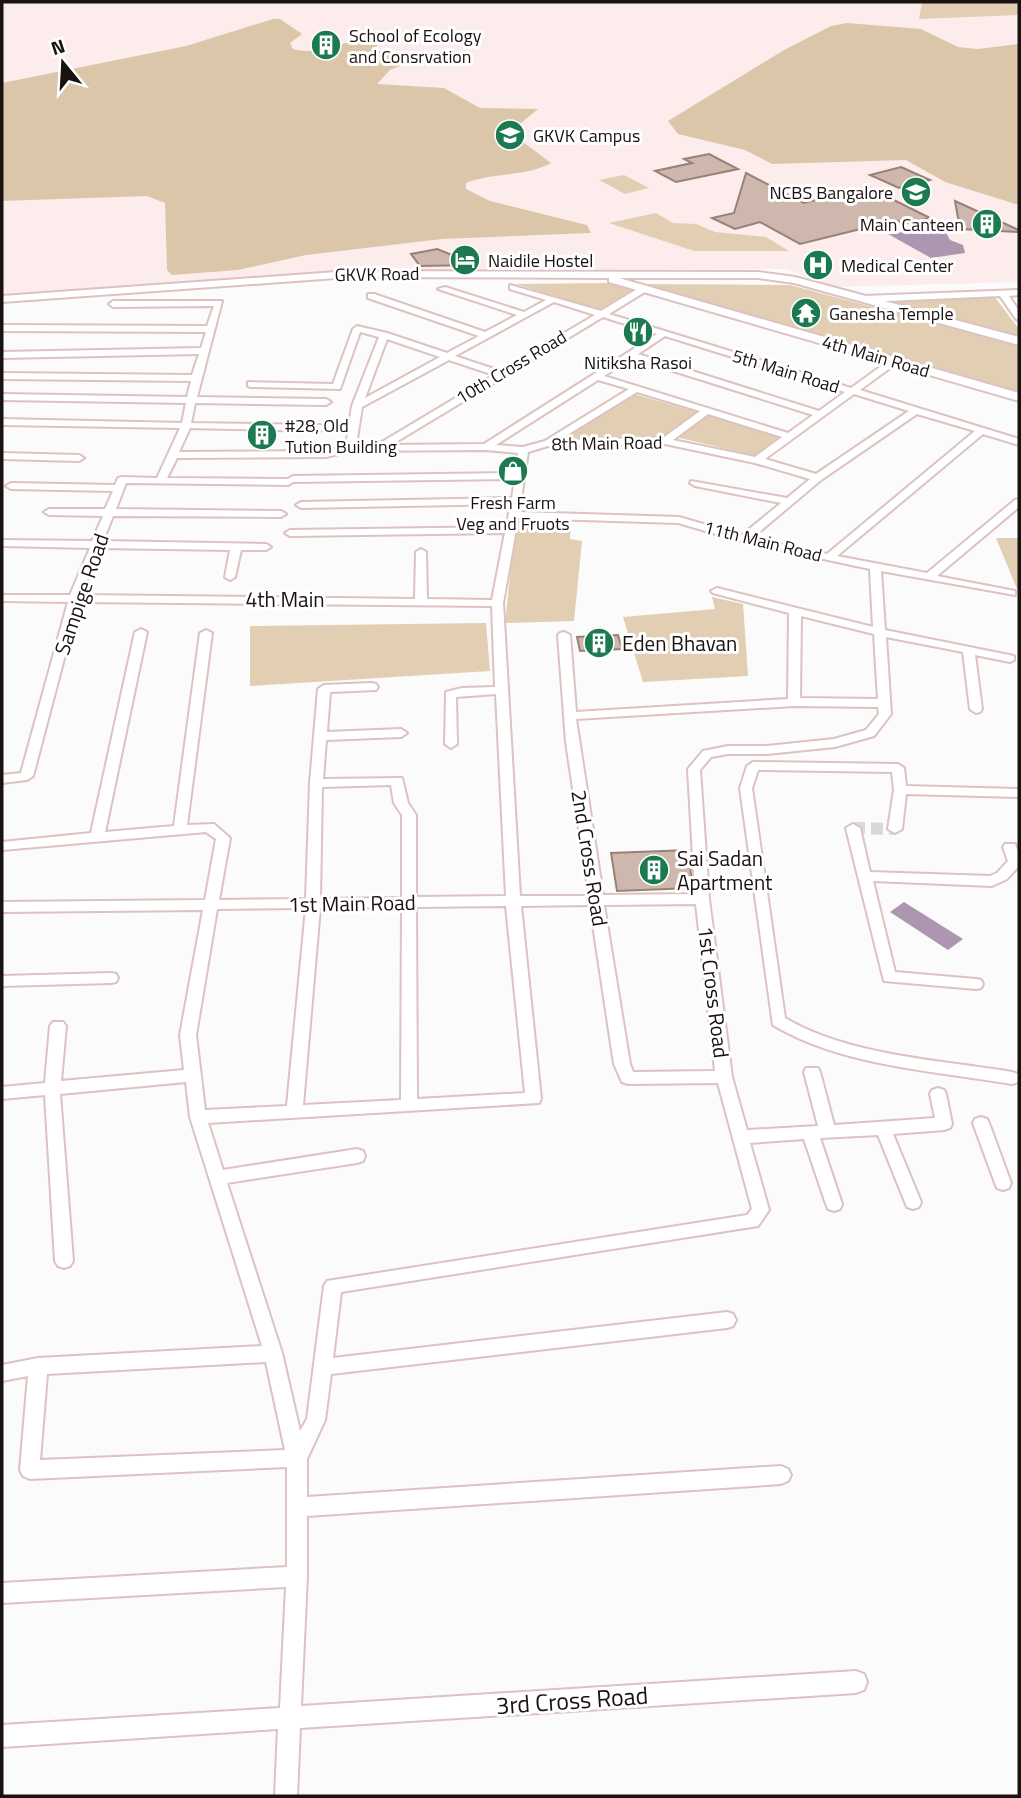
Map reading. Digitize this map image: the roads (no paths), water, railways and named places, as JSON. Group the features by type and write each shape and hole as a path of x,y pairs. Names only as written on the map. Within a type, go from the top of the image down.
{"main road":[{"name":"GKVK Road","path":"2,299 356,279 758,275 795,280 1019,341"},
{"name":"GKVK Road","path":"592,276 612,280 795,280"},
{"name":"4th Main Road","path":"612,280 1019,397"},
{"name":"GKVK Road","path":"2,305 217,286"}],"street":[{"name":"5th Main Road","path":"513,287 1019,442"},
{"name":"10th Cross Road","path":"379,447 645,288"},
{"path":"442,289 526,315"},
{"path":"864,299 1019,293"},
{"path":"1003,294 1015,306 1019,317"},
{"path":"371,296 487,336"},
{"path":"357,406 553,299"},
{"path":"113,304 219,303 196,378 185,427 161,481"},
{"path":"2,328 210,329"},
{"path":"251,384 337,387 357,329 384,335 500,374"},
{"path":"486,447 663,334"},
{"path":"351,448 357,406 384,335"},
{"path":"2,355 204,351"},
{"path":"629,354 818,414"},
{"path":"757,460 818,414 855,392 894,361"},
{"path":"2,376 196,378"},
{"path":"596,376 788,436"},
{"path":"548,443 634,390"},
{"path":"2,397 326,402"},
{"path":"665,441 705,412"},
{"path":"744,539 817,478 914,412"},
{"path":"2,422 320,428"},
{"path":"829,558 981,431"},
{"name":"8th Main Road","path":"174,455 326,454 351,448 379,447 486,447 523,450 548,443 665,441 757,460 817,478"},
{"path":"198,1117 533,1099 513,901 497,603 521,476 523,450"},
{"path":"2,456 79,458"},
{"path":"11,486 119,488 122,480 521,476"},
{"path":"695,483 789,501"},
{"name":"Sampige Road","path":"2,779 27,776 74,600 119,488"},
{"path":"301,505 516,501"},
{"path":"929,577 1019,502"},
{"path":"49,512 281,514"},
{"name":"11th Main Road","path":"512,515 679,520 744,539 829,558 1011,593"},
{"path":"290,533 509,530"},
{"path":"2,543 266,547"},
{"path":"230,577 236,547"},
{"path":"421,552 421,601"},
{"path":"569,716 794,702 846,700 885,703 875,566"},
{"path":"717,591 879,632 1010,658"},
{"path":"2,598 74,600"},
{"name":"4th Main","path":"74,600 497,603"},
{"path":"794,702 795,610"},
{"path":"97,837 141,632"},
{"path":"180,830 206,633"},
{"name":"2nd Cross Road","path":"564,635 569,716 622,1065 628,1078"},
{"path":"969,650 976,709"},
{"path":"294,1112 313,904 316,783 324,689 372,687"},
{"path":"450,744 450,695 501,690"},
{"name":"1st Cross Road","path":"628,1078 724,1077 702,900 694,769 707,754 729,750 767,750 835,743 870,733 885,714 885,703"},
{"path":"320,736 401,733"},
{"path":"895,829 900,790 898,768 753,766 746,788 778,1021 792,1033 848,1049 1012,1078"},
{"path":"316,783 397,781 401,803 409,815 409,1106"},
{"path":"900,790 1019,793"},
{"path":"2,846 209,827 223,838 188,1035 198,1117 273,1353 297,1458 297,1576 286,1796"},
{"path":"853,828 889,977 976,984"},
{"path":"865,876 992,881 1017,862 1010,847"},
{"name":"1st Main Road","path":"2,907 702,900"},
{"path":"2,982 111,978"},
{"path":"58,1026 52,1089 64,1261"},
{"path":"812,1072 828,1132"},
{"path":"2,1093 193,1075"},
{"path":"297,1458 316,1420 333,1286 752,1221 761,1210 724,1077"},
{"path":"739,1138 944,1124 937,1094"},
{"path":"981,1123 1003,1183"},
{"path":"883,1128 913,1202"},
{"path":"810,1133 834,1204"},
{"path":"217,1178 358,1156"},
{"path":"323,1367 727,1320"},
{"path":"2,1373 38,1366 273,1353"},
{"path":"38,1366 30,1470 297,1458"},
{"path":"298,1507 781,1475"},
{"path":"2,1593 297,1576"},
{"name":"3rd Cross Road","path":"2,1736 856,1682"}],"tunnel":[{"path":"853,828 895,829"}],"place":[{"name":"School of Ecology and Consrvation","path":"326,45"},
{"name":"GKVK Campus","path":"510,135"},
{"name":"NCBS Bangalore","path":"916,192"},
{"name":"Main Canteen","path":"987,224"},
{"name":"Naidile Hostel","path":"465,260"},
{"name":"Medical Center","path":"818,265"},
{"name":"Ganesha Temple","path":"806,313"},
{"name":"Nitiksha Rasoi","path":"638,332"},
{"name":"#28, Old Tution Building","path":"262,435"},
{"name":"Fresh Farm Veg and Fruots","path":"513,471"},
{"name":"Eden Bhavan","path":"599,643"},
{"name":"Sai Sadan Apartment","path":"654,870"}]}
